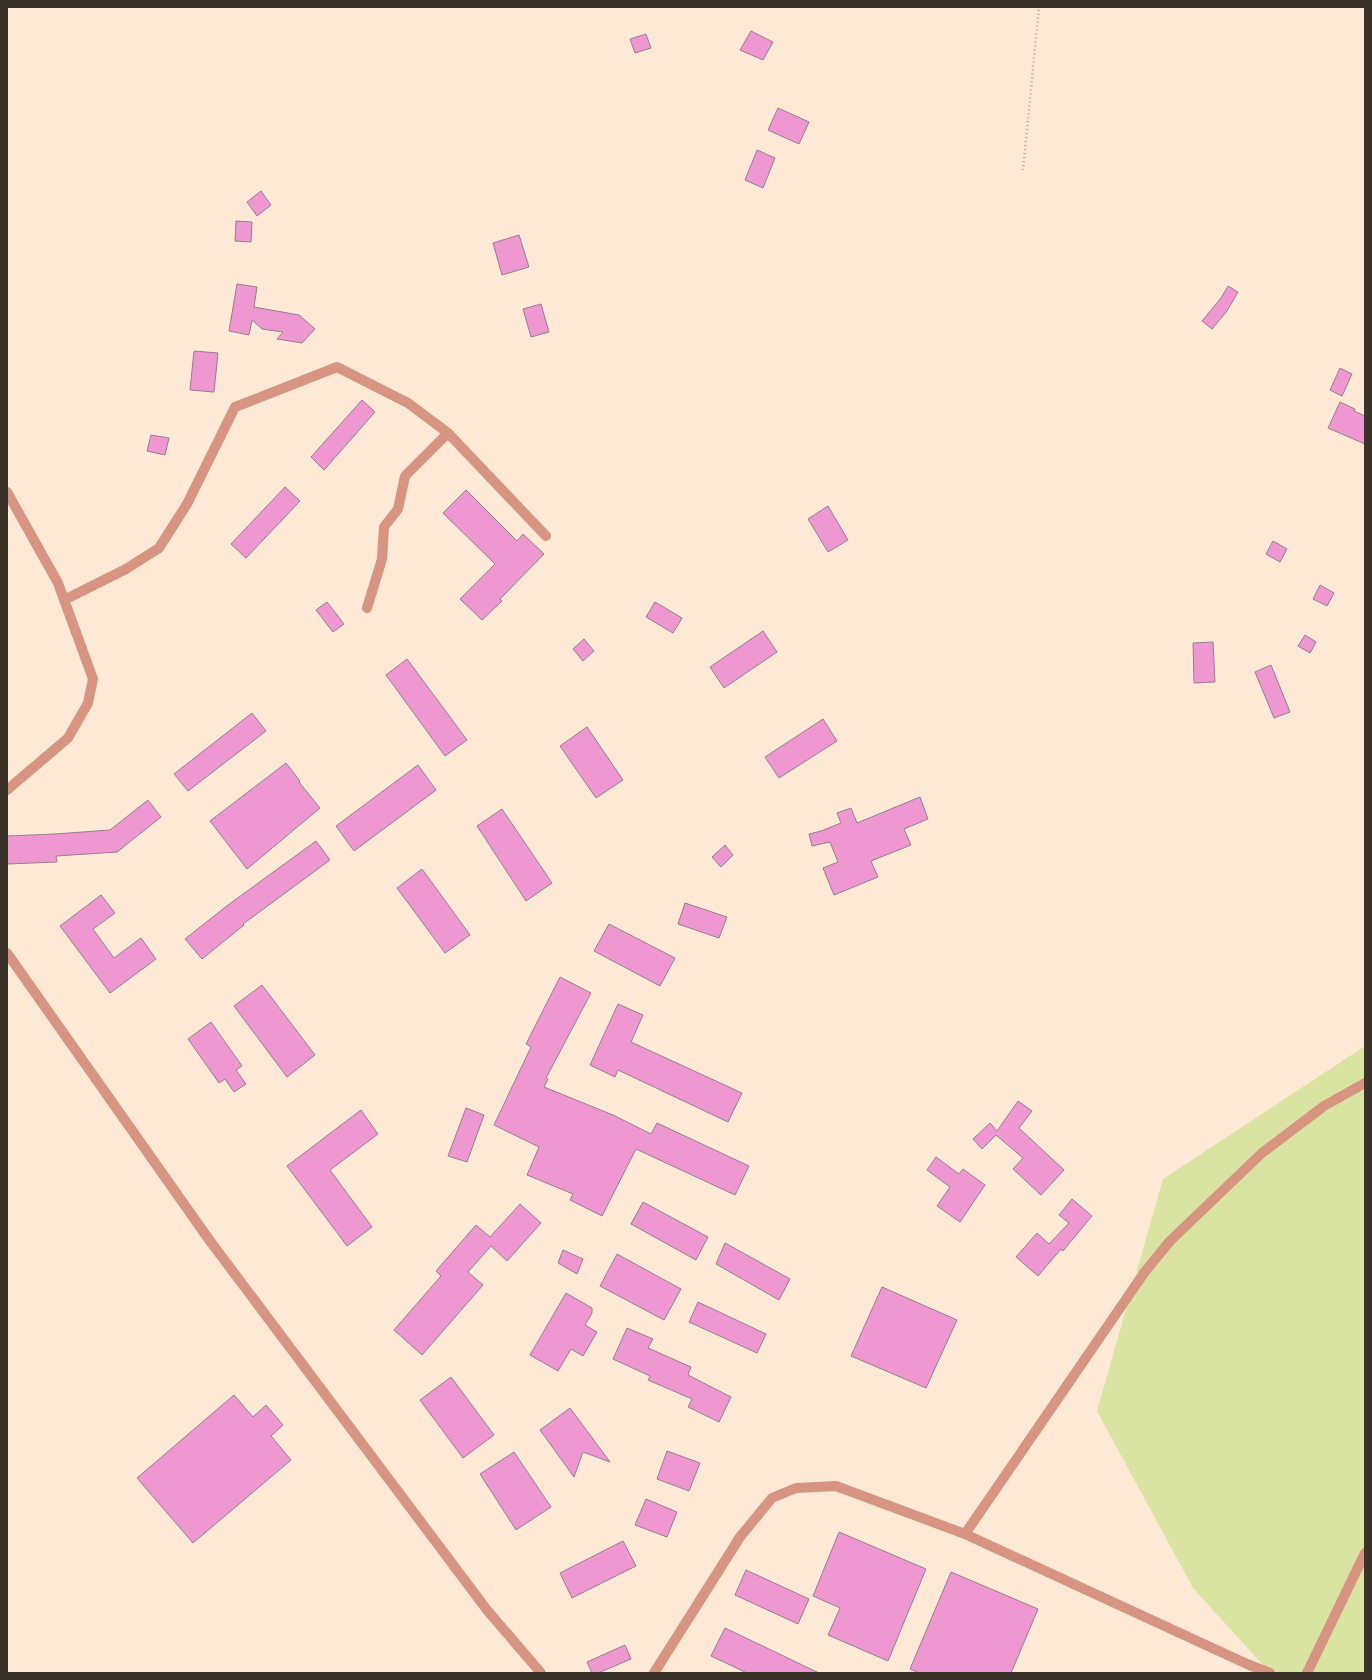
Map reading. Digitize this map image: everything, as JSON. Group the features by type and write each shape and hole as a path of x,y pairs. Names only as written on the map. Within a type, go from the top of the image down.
{"street":[{"path":"64,600 126,569 159,548 187,504 235,407 337,367 408,403 448,433 546,536"},
{"path":"367,608 382,559 384,527 398,509 405,476 448,433"},
{"path":"7,492 58,583 93,679 88,703 68,738 7,790"},
{"path":"7,953 210,1242 487,1610 541,1673"},
{"path":"965,1534 1144,1273 1170,1241 1262,1153 1324,1106 1365,1083"},
{"path":"654,1673 740,1537 772,1498 796,1488 836,1486 965,1534 1247,1664 1270,1673"},
{"path":"1307,1673 1365,1553"}],"path":[{"path":"1023,170 1039,7"}],"green space":[{"path":"1365,1046 1365,1673 1270,1673 1193,1588 1097,1411 1163,1179"}],"building":[{"path":"751,31 773,42 763,60 740,50"},
{"path":"646,34 651,48 635,53 630,39"},
{"path":"778,108 809,122 799,144 768,130"},
{"path":"757,150 775,158 763,188 745,180"},
{"path":"261,191 271,205 257,216 247,202"},
{"path":"236,221 252,222 251,242 235,241"},
{"path":"519,235 529,267 502,275 493,243"},
{"path":"237,284 257,287 254,307 299,315 315,329 302,343 277,339 283,332 262,329 252,320 249,335 229,331"},
{"path":"1228,286 1238,292 1227,311 1212,329 1202,321 1221,298"},
{"path":"541,304 549,332 531,337 523,309"},
{"path":"194,351 218,353 214,392 190,390"},
{"path":"1340,368 1352,374 1342,396 1330,390"},
{"path":"362,400 375,412 324,470 311,457"},
{"path":"1340,402 1355,409 1354,411 1365,416 1365,444 1328,428"},
{"path":"151,435 169,438 165,455 147,451"},
{"path":"285,487 300,501 246,558 231,544"},
{"path":"466,490 517,541 523,534 544,554 500,599 502,601 482,620 460,599 495,564 443,513"},
{"path":"828,506 848,540 828,552 808,519"},
{"path":"1273,541 1287,549 1280,562 1266,554"},
{"path":"1320,585 1334,593 1327,606 1313,599"},
{"path":"327,602 344,624 333,632 316,610"},
{"path":"655,602 682,618 673,633 646,617"},
{"path":"763,631 777,652 724,688 710,667"},
{"path":"1305,635 1316,642 1310,653 1298,646"},
{"path":"584,639 594,651 583,661 573,649"},
{"path":"1213,642 1215,682 1194,683 1193,643"},
{"path":"407,659 467,740 445,756 386,675"},
{"path":"1271,665 1290,712 1274,718 1255,672"},
{"path":"252,713 266,731 188,791 174,774"},
{"path":"823,719 837,741 779,778 765,757"},
{"path":"587,727 623,780 596,798 560,746"},
{"path":"286,763 320,808 247,869 210,821"},
{"path":"418,765 436,790 354,851 336,826"},
{"path":"920,797 928,819 904,829 911,845 871,861 878,877 834,895 823,868 838,862 830,842 812,846 809,834 841,823 837,813 851,808 857,823"},
{"path":"148,800 161,817 117,852 56,856 57,862 7,864 7,836 110,830"},
{"path":"502,809 552,883 526,901 477,826"},
{"path":"316,841 330,860 243,924 244,925 202,959 185,939 228,905"},
{"path":"725,845 733,855 721,867 712,857"},
{"path":"422,869 470,935 445,953 397,888"},
{"path":"101,895 115,913 93,929 114,958 141,938 156,959 110,993 60,926"},
{"path":"685,903 727,917 719,938 678,924"},
{"path":"609,924 675,958 660,986 594,951"},
{"path":"560,977 591,993 546,1078 548,1079 544,1087 613,1115 651,1134 657,1123 749,1166 735,1195 636,1149 602,1216 570,1200 573,1194 527,1175 539,1147 494,1125 531,1047 526,1044"},
{"path":"262,985 315,1055 287,1077 234,1006"},
{"path":"618,1004 643,1015 631,1042 742,1093 728,1122 618,1070 615,1077 590,1065"},
{"path":"211,1022 242,1066 236,1070 246,1084 234,1092 225,1079 219,1083 188,1039"},
{"path":"1018,1101 1032,1111 1019,1128 1064,1170 1041,1195 1013,1169 1023,1158 996,1135 982,1149 973,1139 990,1123 997,1131"},
{"path":"466,1108 484,1115 467,1162 448,1156"},
{"path":"361,1110 378,1134 330,1170 372,1227 347,1246 287,1166"},
{"path":"936,1157 959,1174 963,1169 985,1185 960,1222 937,1206 950,1187 927,1170"},
{"path":"1072,1199 1092,1216 1063,1251 1061,1249 1038,1276 1016,1257 1037,1233 1049,1244 1069,1223 1059,1215"},
{"path":"643,1202 708,1237 696,1260 631,1224"},
{"path":"520,1204 541,1223 507,1261 491,1246 468,1272 483,1285 422,1355 394,1330 441,1276 436,1271 476,1225 490,1237"},
{"path":"725,1243 790,1279 779,1300 716,1264"},
{"path":"563,1250 583,1259 577,1274 558,1263"},
{"path":"617,1254 681,1289 664,1320 600,1286"},
{"path":"882,1287 957,1320 926,1388 851,1356"},
{"path":"566,1293 592,1308 592,1313 585,1325 597,1332 583,1356 571,1349 558,1371 530,1355"},
{"path":"698,1302 766,1334 757,1353 689,1322"},
{"path":"627,1328 653,1339 648,1348 691,1367 688,1375 731,1397 719,1422 688,1407 692,1399 648,1380 650,1376 613,1359"},
{"path":"451,1377 494,1435 463,1458 420,1400"},
{"path":"234,1395 253,1417 266,1405 283,1425 271,1436 291,1460 193,1543 137,1478"},
{"path":"570,1408 610,1462 583,1452 574,1477 540,1430"},
{"path":"667,1451 700,1463 689,1491 657,1479"},
{"path":"514,1452 551,1507 516,1530 480,1474"},
{"path":"646,1499 677,1512 667,1537 635,1525"},
{"path":"839,1532 926,1569 888,1661 828,1635 840,1608 813,1596"},
{"path":"623,1541 636,1566 572,1598 560,1573"},
{"path":"746,1570 809,1599 798,1624 735,1595"},
{"path":"951,1572 1038,1609 1011,1673 919,1673 910,1669"},
{"path":"725,1628 819,1673 747,1673 711,1656"},
{"path":"625,1645 631,1659 598,1673 592,1673 587,1662"}]}
